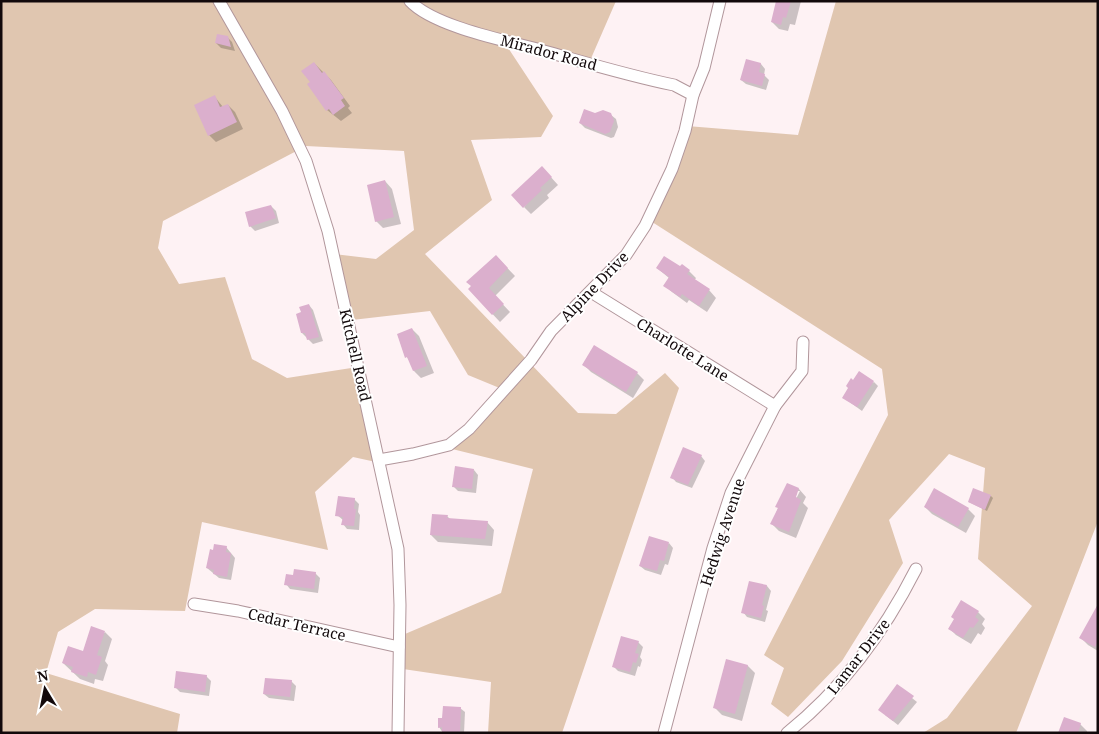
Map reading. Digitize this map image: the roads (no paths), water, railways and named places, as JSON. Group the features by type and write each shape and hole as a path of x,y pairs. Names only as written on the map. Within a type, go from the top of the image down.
{"street":[{"name":"Kitchell Road","path":"219,1 282,111 306,161 328,231 398,549 398,733"},
{"name":"Mirador Road","path":"410,1 428,15 446,22 674,85 693,95"},
{"name":"Alpine Drive","path":"379,460 449,445 469,429 531,360 551,331 626,256 645,226 672,169 685,131 693,95 704,68 720,1"},
{"name":"Charlotte Lane","path":"591,292 775,406"},
{"name":"Hedwig Avenue","path":"664,733 713,548 728,502 775,406 802,371 803,342"},
{"name":"Lamar Drive","path":"787,733 823,701 868,649 890,616 916,569"},
{"name":"Cedar Terrace","path":"194,604 238,611 399,647"}]}
